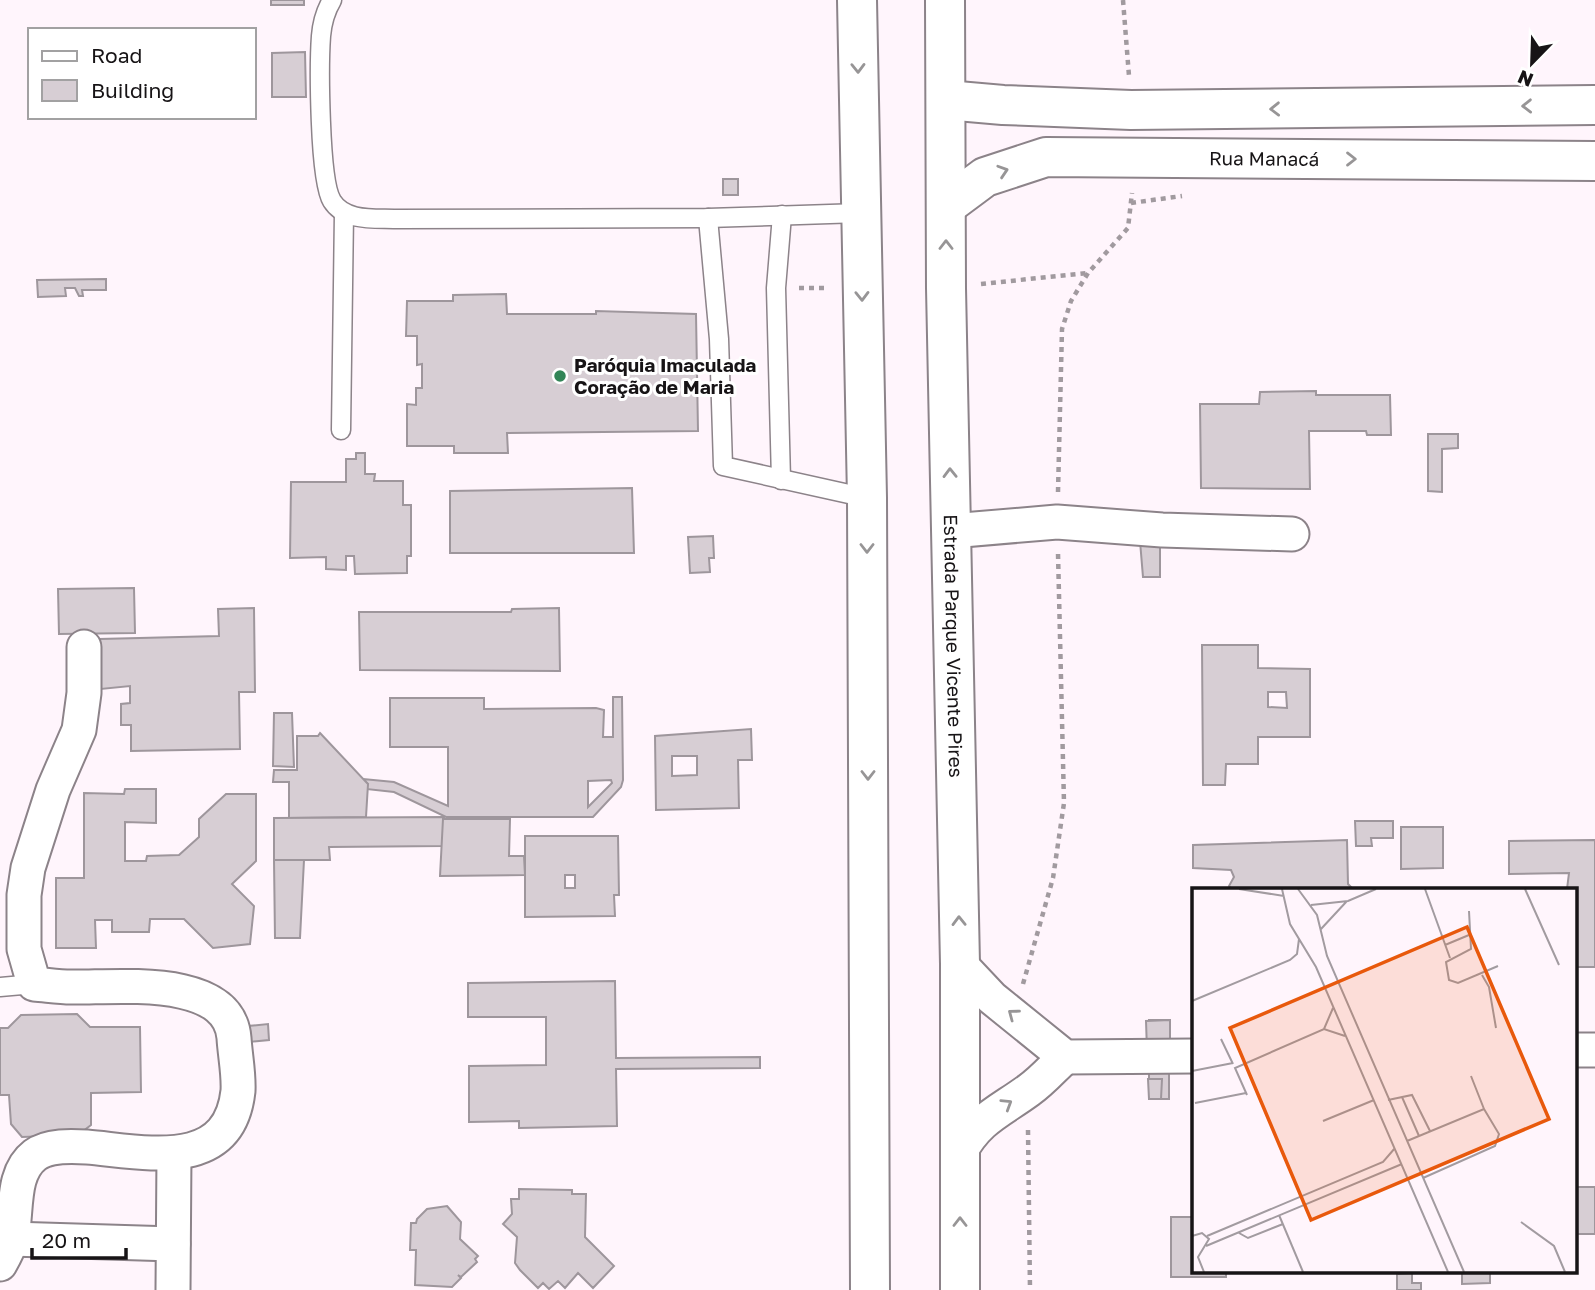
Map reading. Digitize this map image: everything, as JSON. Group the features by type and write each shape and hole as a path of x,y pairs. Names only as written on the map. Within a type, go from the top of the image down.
{"main road":[{"path":"857,0 867,498 870,1290"},
{"name":"Estrada Parque Vicente Pires","path":"945,0 951,531 960,964 960,1290"},
{"path":"946,100 1131,110 1595,105"},
{"name":"Rua Manacá","path":"946,206 985,177 1046,157 1595,161"}],"street":[{"path":"951,531 1057,522 1162,530 1292,534"},
{"path":"84,647 84,693 79,730 53,790 29,868 24,895 24,949 34,984 136,987 190,992 209,1000 223,1012 234,1032 238,1089 233,1115 221,1135 209,1143 174,1154 79,1146 51,1148 35,1155 25,1170 14,1202 6,1252 173,1244"},
{"path":"960,964 992,998 1065,1057 1192,1056"},
{"path":"961,1152 972,1131 985,1118 1030,1090 1065,1057"},
{"path":"173,1290 174,1154"}],"lane":[{"path":"332,0 321,34 324,171 331,200 344,213 396,219 708,218 860,214"},
{"path":"341,430 344,213"},
{"path":"781,480 776,288 782,215"},
{"path":"708,218 719,339 723,466 867,498"},
{"path":"0,987 34,984"}],"path":[{"path":"1030,1090 1030,1290"}],"building":[{"path":"271,0 304,0 304,5 271,5"},
{"path":"305,52 306,97 272,97 272,53"},
{"path":"723,179 738,179 738,195 723,195"},
{"path":"106,279 106,290 82,290 83,296 79,296 75,288 65,288 66,296 38,297 37,280"},
{"name":"Paróquia Imaculada Coração de Maria","path":"506,294 507,314 596,314 596,311 696,314 698,431 507,433 508,453 454,453 454,446 407,446 407,404 416,405 416,388 422,388 422,364 417,365 417,336 406,336 407,301 453,301 453,295"},
{"path":"1316,391 1316,395 1390,395 1391,435 1367,435 1366,431 1309,431 1310,489 1201,488 1200,404 1259,404 1260,392"},
{"path":"1428,434 1458,434 1458,448 1442,449 1442,492 1428,491"},
{"path":"356,453 365,453 365,474 375,474 374,481 403,481 403,505 411,505 411,556 407,556 407,573 355,574 354,556 346,556 346,570 326,569 326,557 290,558 291,482 346,482 346,459 356,459"},
{"path":"632,488 634,553 450,553 450,491"},
{"path":"713,536 714,558 709,558 710,572 690,573 688,537"},
{"path":"1140,541 1160,541 1160,577 1143,577"},
{"path":"134,588 135,633 59,634 58,589"},
{"path":"254,608 255,692 239,692 240,749 131,751 131,725 121,725 121,704 130,703 130,686 101,689 100,639 219,636 218,609"},
{"path":"559,608 560,671 360,670 359,612 511,612 512,609"},
{"path":"1202,645 1258,645 1258,668 1310,669 1310,737 1258,737 1258,764 1226,764 1225,785 1203,785","holes":["1268,692 1286,692 1287,708 1268,707"]},
{"path":"613,697 622,697 623,780 621,787 593,817 446,817 394,792 366,789 368,784 363,779 394,782 448,806 448,747 390,747 390,698 484,698 484,709 596,708 604,710 603,737 613,737","holes":["611,780 612,783 588,807 588,781"]},
{"path":"274,713 292,713 294,767 273,766"},
{"path":"751,729 752,760 738,760 739,808 656,810 655,736","holes":["672,756 697,756 697,775 672,776"]},
{"path":"320,733 368,784 366,817 289,818 289,782 273,782 274,770 297,770 297,736 318,736"},
{"path":"125,789 156,789 156,823 125,822 125,861 146,861 147,856 179,855 199,837 199,819 226,794 256,794 256,861 232,884 254,906 250,944 213,948 184,919 150,919 149,932 112,932 112,920 95,920 96,948 56,948 56,878 84,878 84,793 124,794"},
{"path":"444,817 443,846 329,847 330,860 274,860 274,818"},
{"path":"443,819 510,819 509,856 524,856 525,875 440,876"},
{"path":"1355,821 1393,821 1393,838 1371,838 1372,846 1356,846"},
{"path":"1401,827 1443,827 1443,868 1401,869"},
{"path":"525,836 618,836 619,895 614,895 615,916 525,917","holes":["565,875 575,875 575,888 565,888"]},
{"path":"1347,840 1348,884 1352,888 1231,888 1229,886 1234,877 1231,870 1193,868 1193,845"},
{"path":"1595,840 1595,967 1578,967 1578,888 1567,888 1569,873 1509,874 1509,841"},
{"path":"274,860 304,860 300,938 275,938"},
{"path":"615,981 616,1058 760,1057 760,1068 616,1069 617,1126 519,1128 519,1121 469,1122 469,1066 546,1065 546,1017 468,1017 468,983"},
{"path":"77,1014 90,1027 140,1027 141,1092 91,1093 91,1125 78,1135 22,1137 11,1124 9,1095 0,1095 0,1028 8,1028 21,1015"},
{"path":"1149,1020 1169,1020 1169,1099 1149,1099"},
{"path":"1170,1020 1170,1051 1147,1051 1146,1021"},
{"path":"268,1024 269,1040 249,1042 248,1026"},
{"path":"1148,1079 1162,1079 1161,1099 1149,1099"},
{"path":"1578,1187 1595,1187 1595,1234 1578,1234"},
{"path":"519,1189 572,1190 572,1194 586,1194 585,1237 614,1266 593,1288 578,1273 565,1288 558,1281 549,1289 543,1283 538,1288 520,1270 515,1263 517,1237 503,1224 512,1214 511,1199 519,1199"},
{"path":"447,1206 461,1222 460,1239 478,1256 475,1259 477,1262 461,1277 458,1275 461,1278 452,1287 415,1285 416,1250 410,1250 411,1223 416,1223 427,1209"},
{"path":"1171,1217 1192,1217 1192,1272 1226,1272 1226,1277 1171,1277"},
{"path":"1462,1272 1490,1272 1490,1283 1462,1284"},
{"path":"1412,1273 1412,1283 1421,1283 1421,1290 1397,1290 1397,1274"}],"place":[{"name":"Paróquia Imaculada Coração de Maria","path":"560,376"}]}
